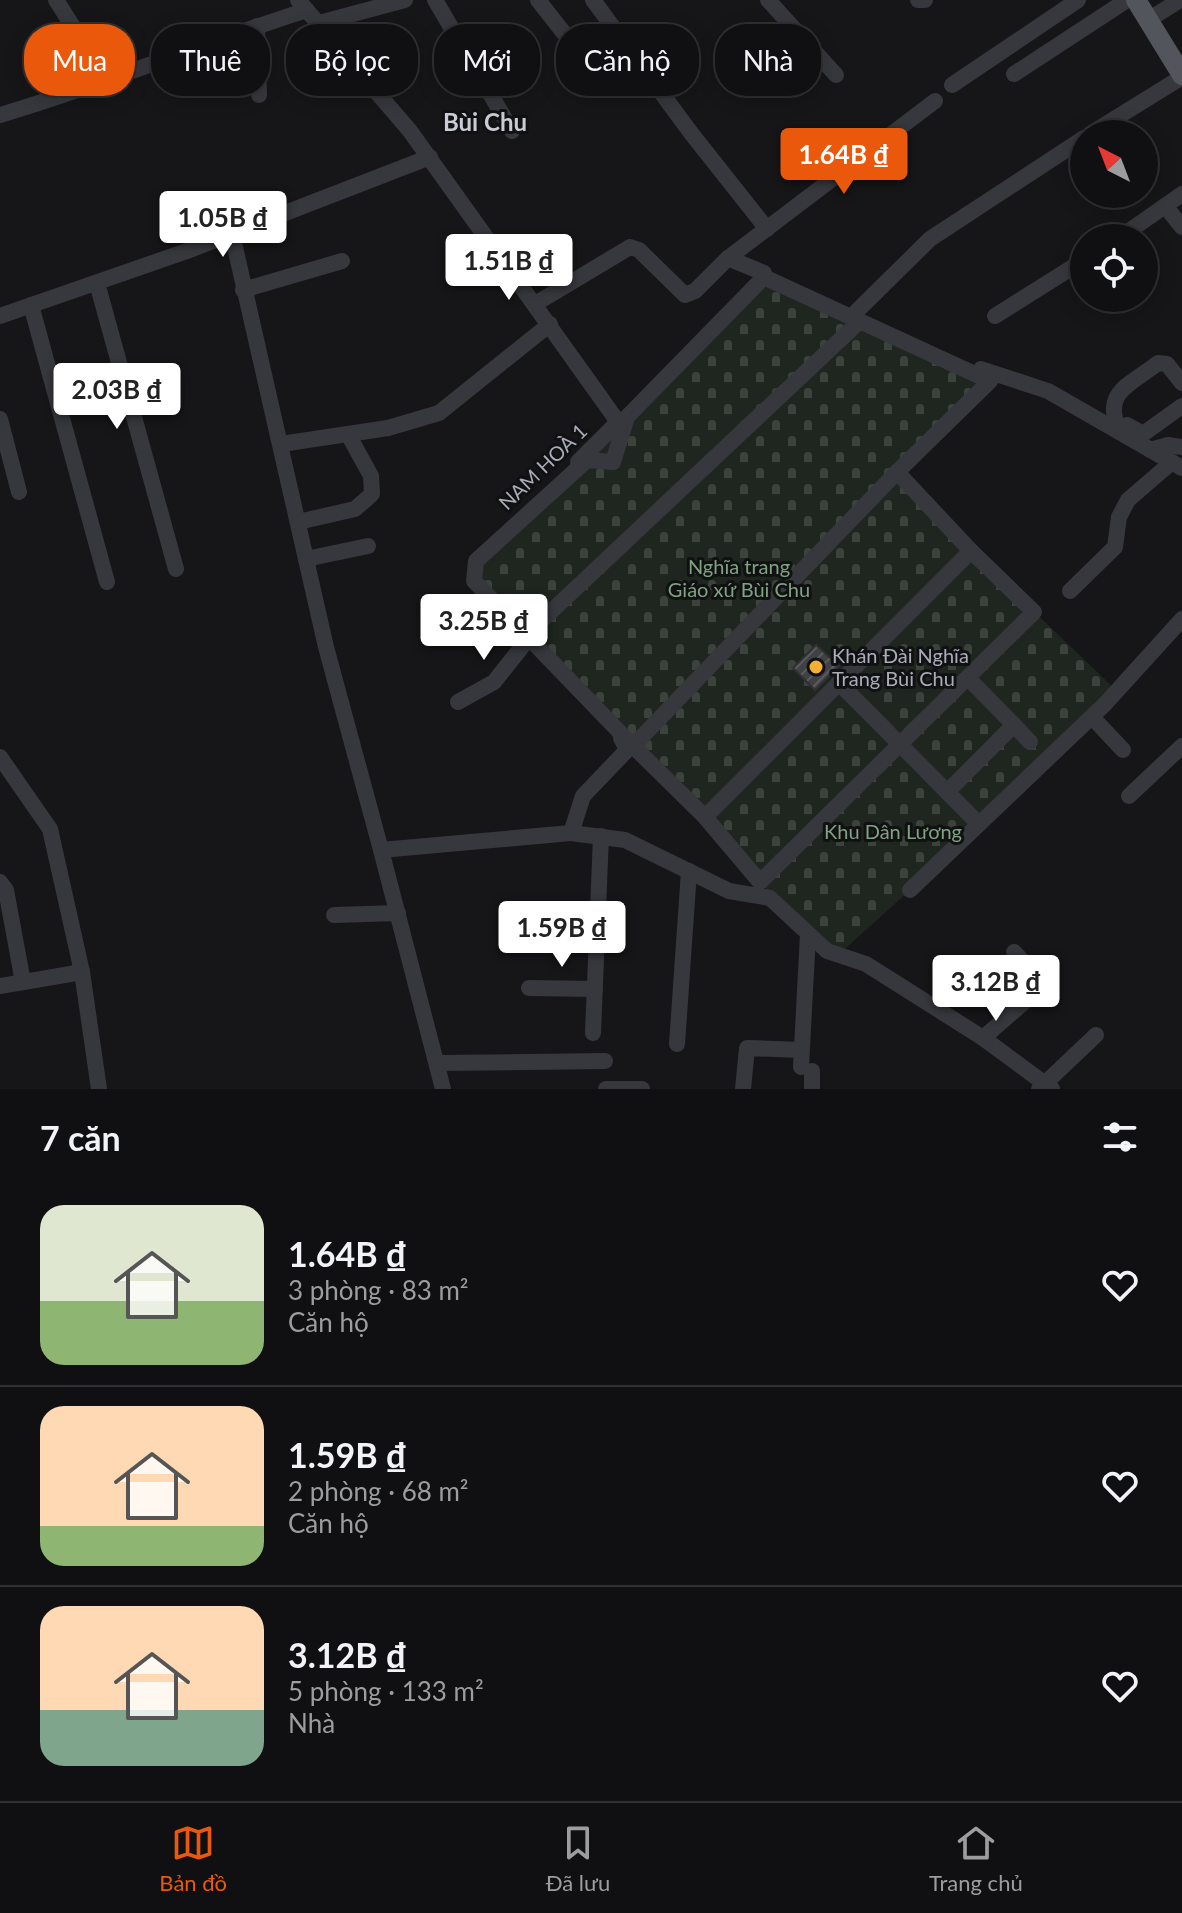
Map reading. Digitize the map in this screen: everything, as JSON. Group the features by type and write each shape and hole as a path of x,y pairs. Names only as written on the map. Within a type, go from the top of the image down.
{"main road":[{"path":"1136,0 1182,76"}],"street":[{"path":"56,0 71,24"},
{"path":"340,0 350,14"},
{"path":"319,23 405,0"},
{"path":"435,0 481,73 512,131"},
{"path":"538,0 557,24"},
{"path":"593,0 691,133 767,229"},
{"path":"768,0 790,24"},
{"path":"918,0 925,0"},
{"path":"952,85 1078,0"},
{"path":"1014,74 1127,0"},
{"path":"1148,20 1180,0"},
{"path":"261,24 303,5"},
{"name":"NAM HOÀ 1","path":"303,5 430,157 618,422 474,560 471,582 525,640"},
{"path":"821,58 836,75"},
{"path":"1112,120 1182,76"},
{"path":"0,115 62,96"},
{"path":"535,304 630,247 639,250 685,295 695,291 728,258 935,101"},
{"path":"458,702 494,682 525,640 858,316 930,239 1070,147"},
{"path":"0,316 232,234 430,157"},
{"path":"1139,224 1182,194"},
{"path":"1165,206 1182,227"},
{"path":"232,234 329,662 443,1089"},
{"path":"633,746 897,472 990,381 858,316 728,258"},
{"path":"243,290 342,261"},
{"path":"995,316 1070,269"},
{"path":"618,422 764,273"},
{"path":"571,833 583,796 627,748 474,581 476,561 587,460 613,462 627,417 764,277 969,364 1048,391 1143,434 1182,406"},
{"path":"97,283 176,569"},
{"path":"31,305 107,582"},
{"path":"281,444 388,428 439,413 550,324"},
{"path":"1070,591 1115,547 1119,517 1128,500 1177,465 1150,450 1117,424 1114,398 1158,363 1167,364 1182,383"},
{"path":"0,419 19,492"},
{"path":"298,522 355,509 372,494 371,476 348,434"},
{"path":"1150,450 1168,445 1182,447"},
{"path":"525,640 705,817 760,882 1034,612 897,472"},
{"path":"306,559 368,546"},
{"path":"705,817 971,551"},
{"path":"910,890 1092,717 1182,619"},
{"path":"968,678 1030,742"},
{"path":"839,683 976,821"},
{"path":"1092,717 1123,750"},
{"path":"947,792 1014,725"},
{"path":"1129,796 1182,746"},
{"path":"0,757 50,829 82,972 99,1089"},
{"path":"381,850 571,833 625,840 742,896 770,898 827,951 866,964 983,1038 1045,1087 1096,1035"},
{"path":"593,1033 601,836"},
{"path":"677,1044 689,871"},
{"path":"0,882 6,890 6,920 23,982"},
{"path":"334,915 398,913"},
{"path":"808,934 805,1063 812,1089"},
{"path":"983,1038 1038,990 1039,979 1014,952"},
{"path":"0,986 82,972"},
{"path":"529,988 595,989"},
{"path":"743,1089 747,1048 805,1063"},
{"path":"437,1063 605,1061"},
{"path":"606,1089 642,1089"}],"green space":[{"name":"Nghĩa trang Giáo xứ Bùi Chu","path":"764,273 996,375 901,472 971,551 1117,691 837,956 776,901 702,813 471,582 474,560"}],"building":[{"name":"Khán Đài Nghĩa Trang Bùi Chu","path":"816,645 839,666 815,690 793,668"}],"place":[{"name":"Khán Đài Nghĩa Trang Bùi Chu","path":"816,667"}],"district":[{"name":"Bùi Chu","path":"485,123"}],"park label":[{"name":"Khu Dân Lương","path":"893,832"}]}
